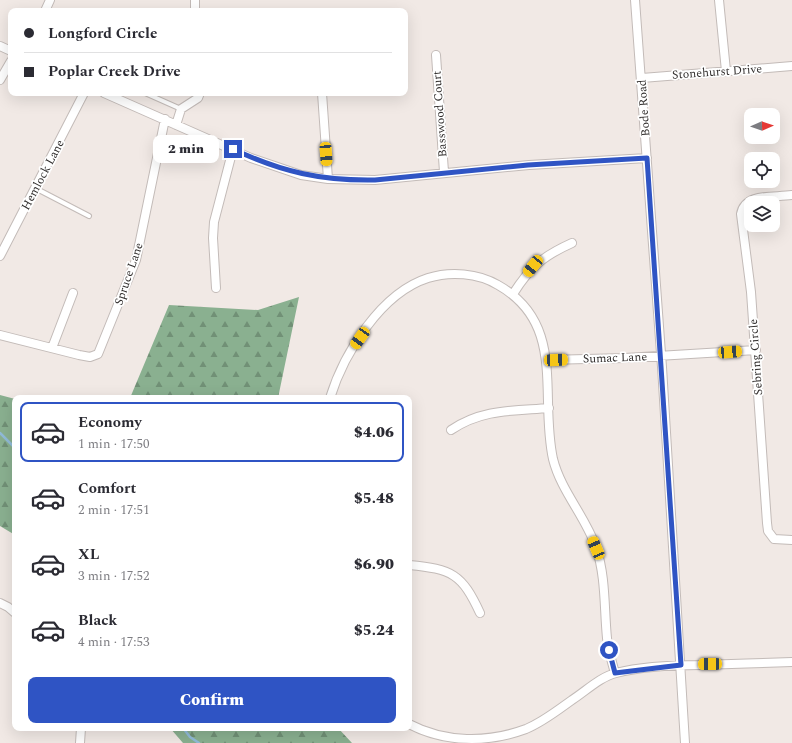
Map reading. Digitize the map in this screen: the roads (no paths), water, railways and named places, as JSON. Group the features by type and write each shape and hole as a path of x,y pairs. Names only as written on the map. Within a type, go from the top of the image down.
{"street":[{"name":"Bode Road","path":"635,0 662,356 685,743"},
{"path":"719,0 726,71"},
{"name":"Basswood Court","path":"436,55 444,172"},
{"path":"0,80 8,66"},
{"name":"Stonehurst Drive","path":"642,78 792,66"},
{"name":"Hemlock Lane","path":"0,256 82,96"},
{"path":"111,96 280,169 301,175 328,179 375,180 444,172 647,158"},
{"path":"176,125 181,109 199,96"},
{"path":"322,96 328,179"},
{"name":"Spruce Lane","path":"0,335 90,357 98,354 136,260 165,120"},
{"path":"216,288 214,222 233,149"},
{"name":"Sebring Circle","path":"792,195 751,200 742,207 752,292 768,531 774,539 792,540"},
{"path":"513,294 533,266 543,258 572,243"},
{"path":"331,395 342,365 353,348 387,302 408,286 431,277 463,274 478,276 493,282 513,294 534,319 547,360 553,458 557,471 596,548 604,590 609,650 615,673"},
{"path":"52,348 73,294"},
{"name":"Sumac Lane","path":"547,360 662,356 756,350"},
{"path":"451,430 466,420 489,413 549,408"},
{"path":"412,565 440,570 455,576 464,583 480,614"},
{"path":"0,603 12,610"},
{"path":"412,725 432,734 460,740 485,739 510,734 540,722 587,689 615,673 681,665 792,662"},
{"path":"80,743 81,731"}],"lane":[{"path":"152,96 181,109"},
{"path":"35,188 89,216"}],"waterway":[{"path":"0,433 12,445"},
{"path":"185,731 190,737 199,743"}]}
